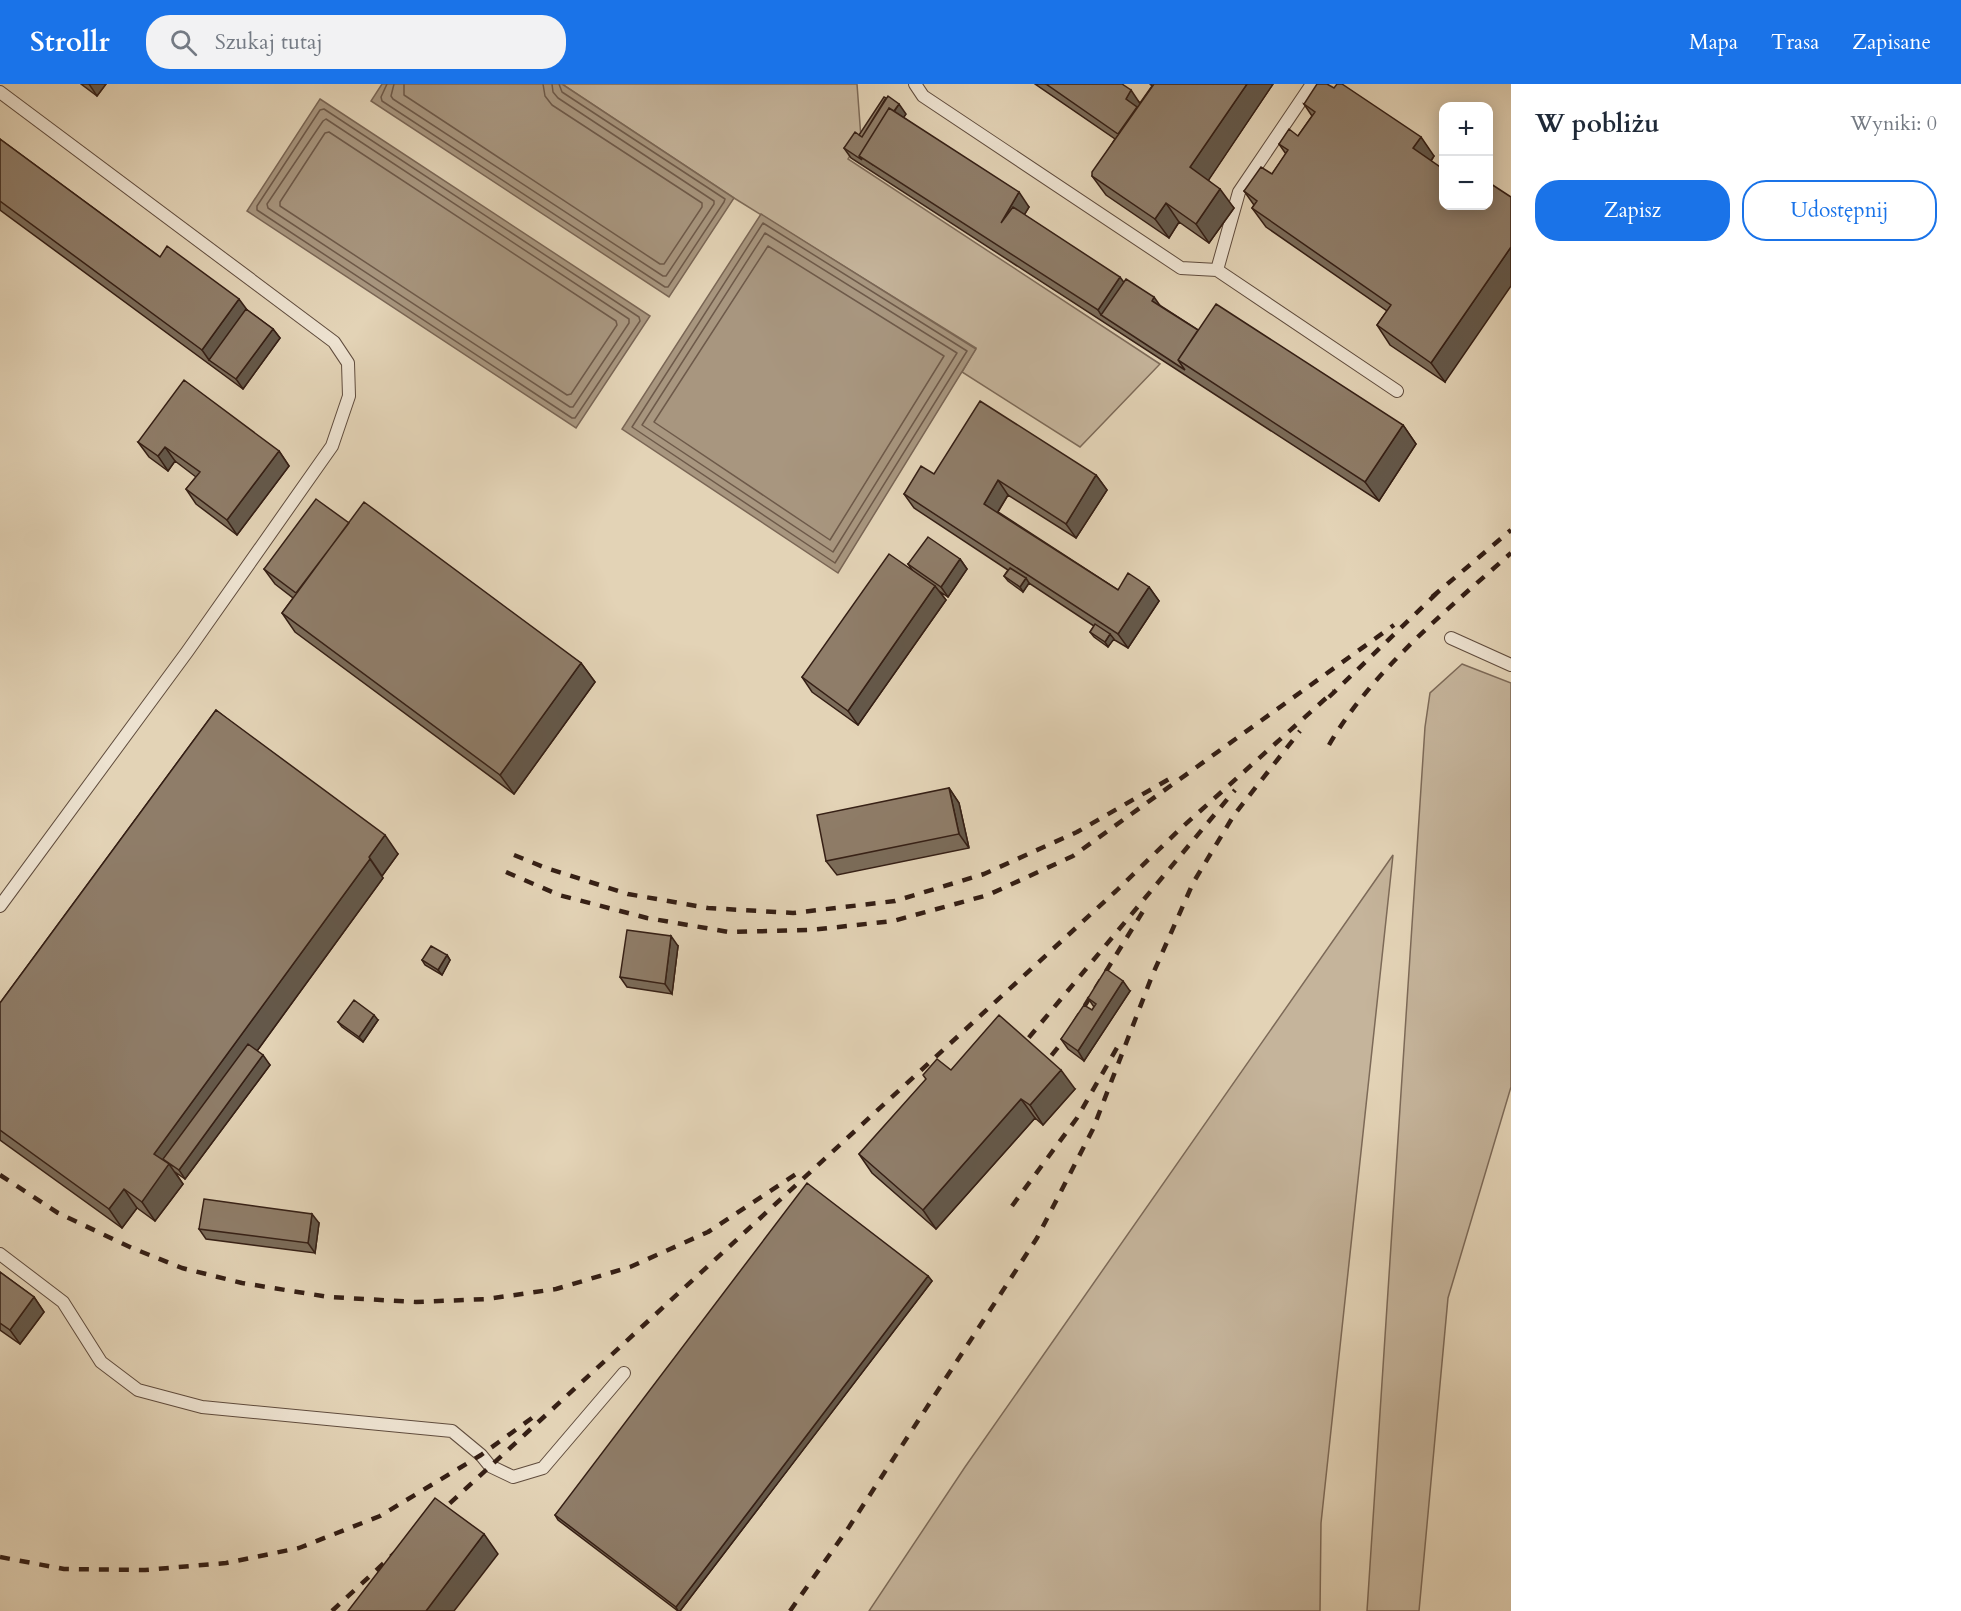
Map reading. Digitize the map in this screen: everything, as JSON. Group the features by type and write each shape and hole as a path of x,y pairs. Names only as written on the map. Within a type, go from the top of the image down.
{"lane":[{"path":"915,84 923,96 1181,268 1217,270 1397,391"},
{"path":"1217,270 1239,192 1312,84"},
{"path":"0,93 334,342 348,363 349,396 332,446 187,652 0,906"},
{"path":"1451,638 1511,665"},
{"path":"0,1254 63,1302 101,1362 138,1390 202,1407 452,1431 481,1455 490,1466 513,1477 543,1468 624,1373"}],"shaded area":[{"path":"562,84 857,84 861,138 848,159 1160,364 1080,447 962,372 976,348 734,198"},
{"path":"1462,664 1511,683 1511,1087 1448,1298 1419,1611 1367,1611 1425,727 1430,693"},
{"path":"1393,855 1321,1523 1320,1611 869,1611 965,1467"}],"water":[{"path":"382,84 562,84 734,198 669,297 371,101"},
{"path":"320,99 650,316 576,428 247,211"},
{"path":"761,214 976,349 838,573 622,429"}],"building":[{"path":"1046,84 1122,84 1131,90 1126,99 1137,107 1118,134"},
{"path":"1154,84 1247,84 1190,167 1220,189 1196,224 1166,203 1155,219 1092,176 1092,172"},
{"path":"1317,84 1327,84 1334,88 1337,84 1342,84 1421,137 1413,148 1439,166 1439,210 1493,210 1493,185 1511,197 1511,247 1431,363 1377,325 1391,305 1252,208 1257,201 1244,191 1261,167 1272,174 1288,150 1279,144 1289,129 1298,136 1315,112 1304,104"},
{"path":"888,96 899,104 894,111 889,108 859,156 862,160 844,148 855,132 862,137"},
{"path":"884,97 886,98 862,137 859,135"},
{"path":"889,108 1019,192 1001,223 1013,207 1120,277 1098,310 859,156"},
{"path":"0,139 160,257 167,246 239,299 202,350 0,201"},
{"path":"1126,279 1154,297 1152,301 1198,330 1178,360 1185,370 1101,315"},
{"path":"1216,304 1403,425 1365,482 1178,360"},
{"path":"246,309 273,329 236,379 209,360"},
{"path":"184,380 279,451 227,520 186,489 200,472 165,447 158,456 138,442"},
{"path":"980,401 1096,475 1066,524 998,480 984,504 1118,590 1128,573 1149,587 1118,634 904,494 921,466 934,474"},
{"path":"316,499 349,523 296,593 264,569"},
{"path":"364,502 581,663 500,775 282,613"},
{"path":"928,537 960,559 941,587 908,564"},
{"path":"889,554 935,586 848,711 802,677"},
{"path":"1010,568 1026,578 1020,587 1004,576"},
{"path":"1095,624 1110,634 1105,642 1090,632"},
{"path":"216,710 385,835 369,857 370,859 154,1154 169,1164 142,1202 124,1189 109,1209 0,1130 0,1003"},
{"path":"949,788 959,834 826,861 817,815"},
{"path":"627,930 671,936 665,984 620,977"},
{"path":"431,946 447,955 438,970 422,960"},
{"path":"1106,969 1123,981 1078,1051 1061,1039 1084,1005 1092,1010 1096,1004 1088,998"},
{"path":"354,1000 374,1015 359,1037 338,1022"},
{"path":"999,1015 1061,1070 1030,1105 1021,1099 923,1210 859,1154 926,1079 923,1075 937,1059 951,1070"},
{"path":"248,1044 263,1055 179,1170 163,1159"},
{"path":"807,1183 928,1276 676,1607 555,1515"},
{"path":"204,1199 312,1214 308,1243 199,1229"},
{"path":"0,1272 34,1297 10,1330 0,1323"},
{"path":"435,1498 484,1534 426,1611 348,1611"}],"railway":[{"path":"1432,597 1511,530"},
{"path":"1329,745 1346,718 1388,667 1437,619 1511,553"},
{"path":"1329,697 1437,593"},
{"path":"506,872 559,895 647,918 729,932 811,930 893,921 988,895 1073,856 1394,625"},
{"path":"435,1517 1116,891 1179,830 1334,691"},
{"path":"790,1611 849,1527 1037,1238 1093,1129 1152,976 1193,883 1234,815 1300,731"},
{"path":"514,855 546,868 628,894 708,908 793,913 895,901 984,874 1077,832 1176,775"},
{"path":"1016,1053 1235,790"},
{"path":"1039,1071 1063,1041 1145,908"},
{"path":"1012,1206 1077,1118 1118,1046"},
{"path":"0,1175 58,1213 132,1248 182,1268 242,1283 329,1297 416,1302 487,1299 556,1289 630,1267 708,1232 802,1170"},
{"path":"0,1557 64,1569 145,1570 226,1563 299,1548 380,1516 481,1455 532,1418"},
{"path":"332,1611 397,1551"}]}
